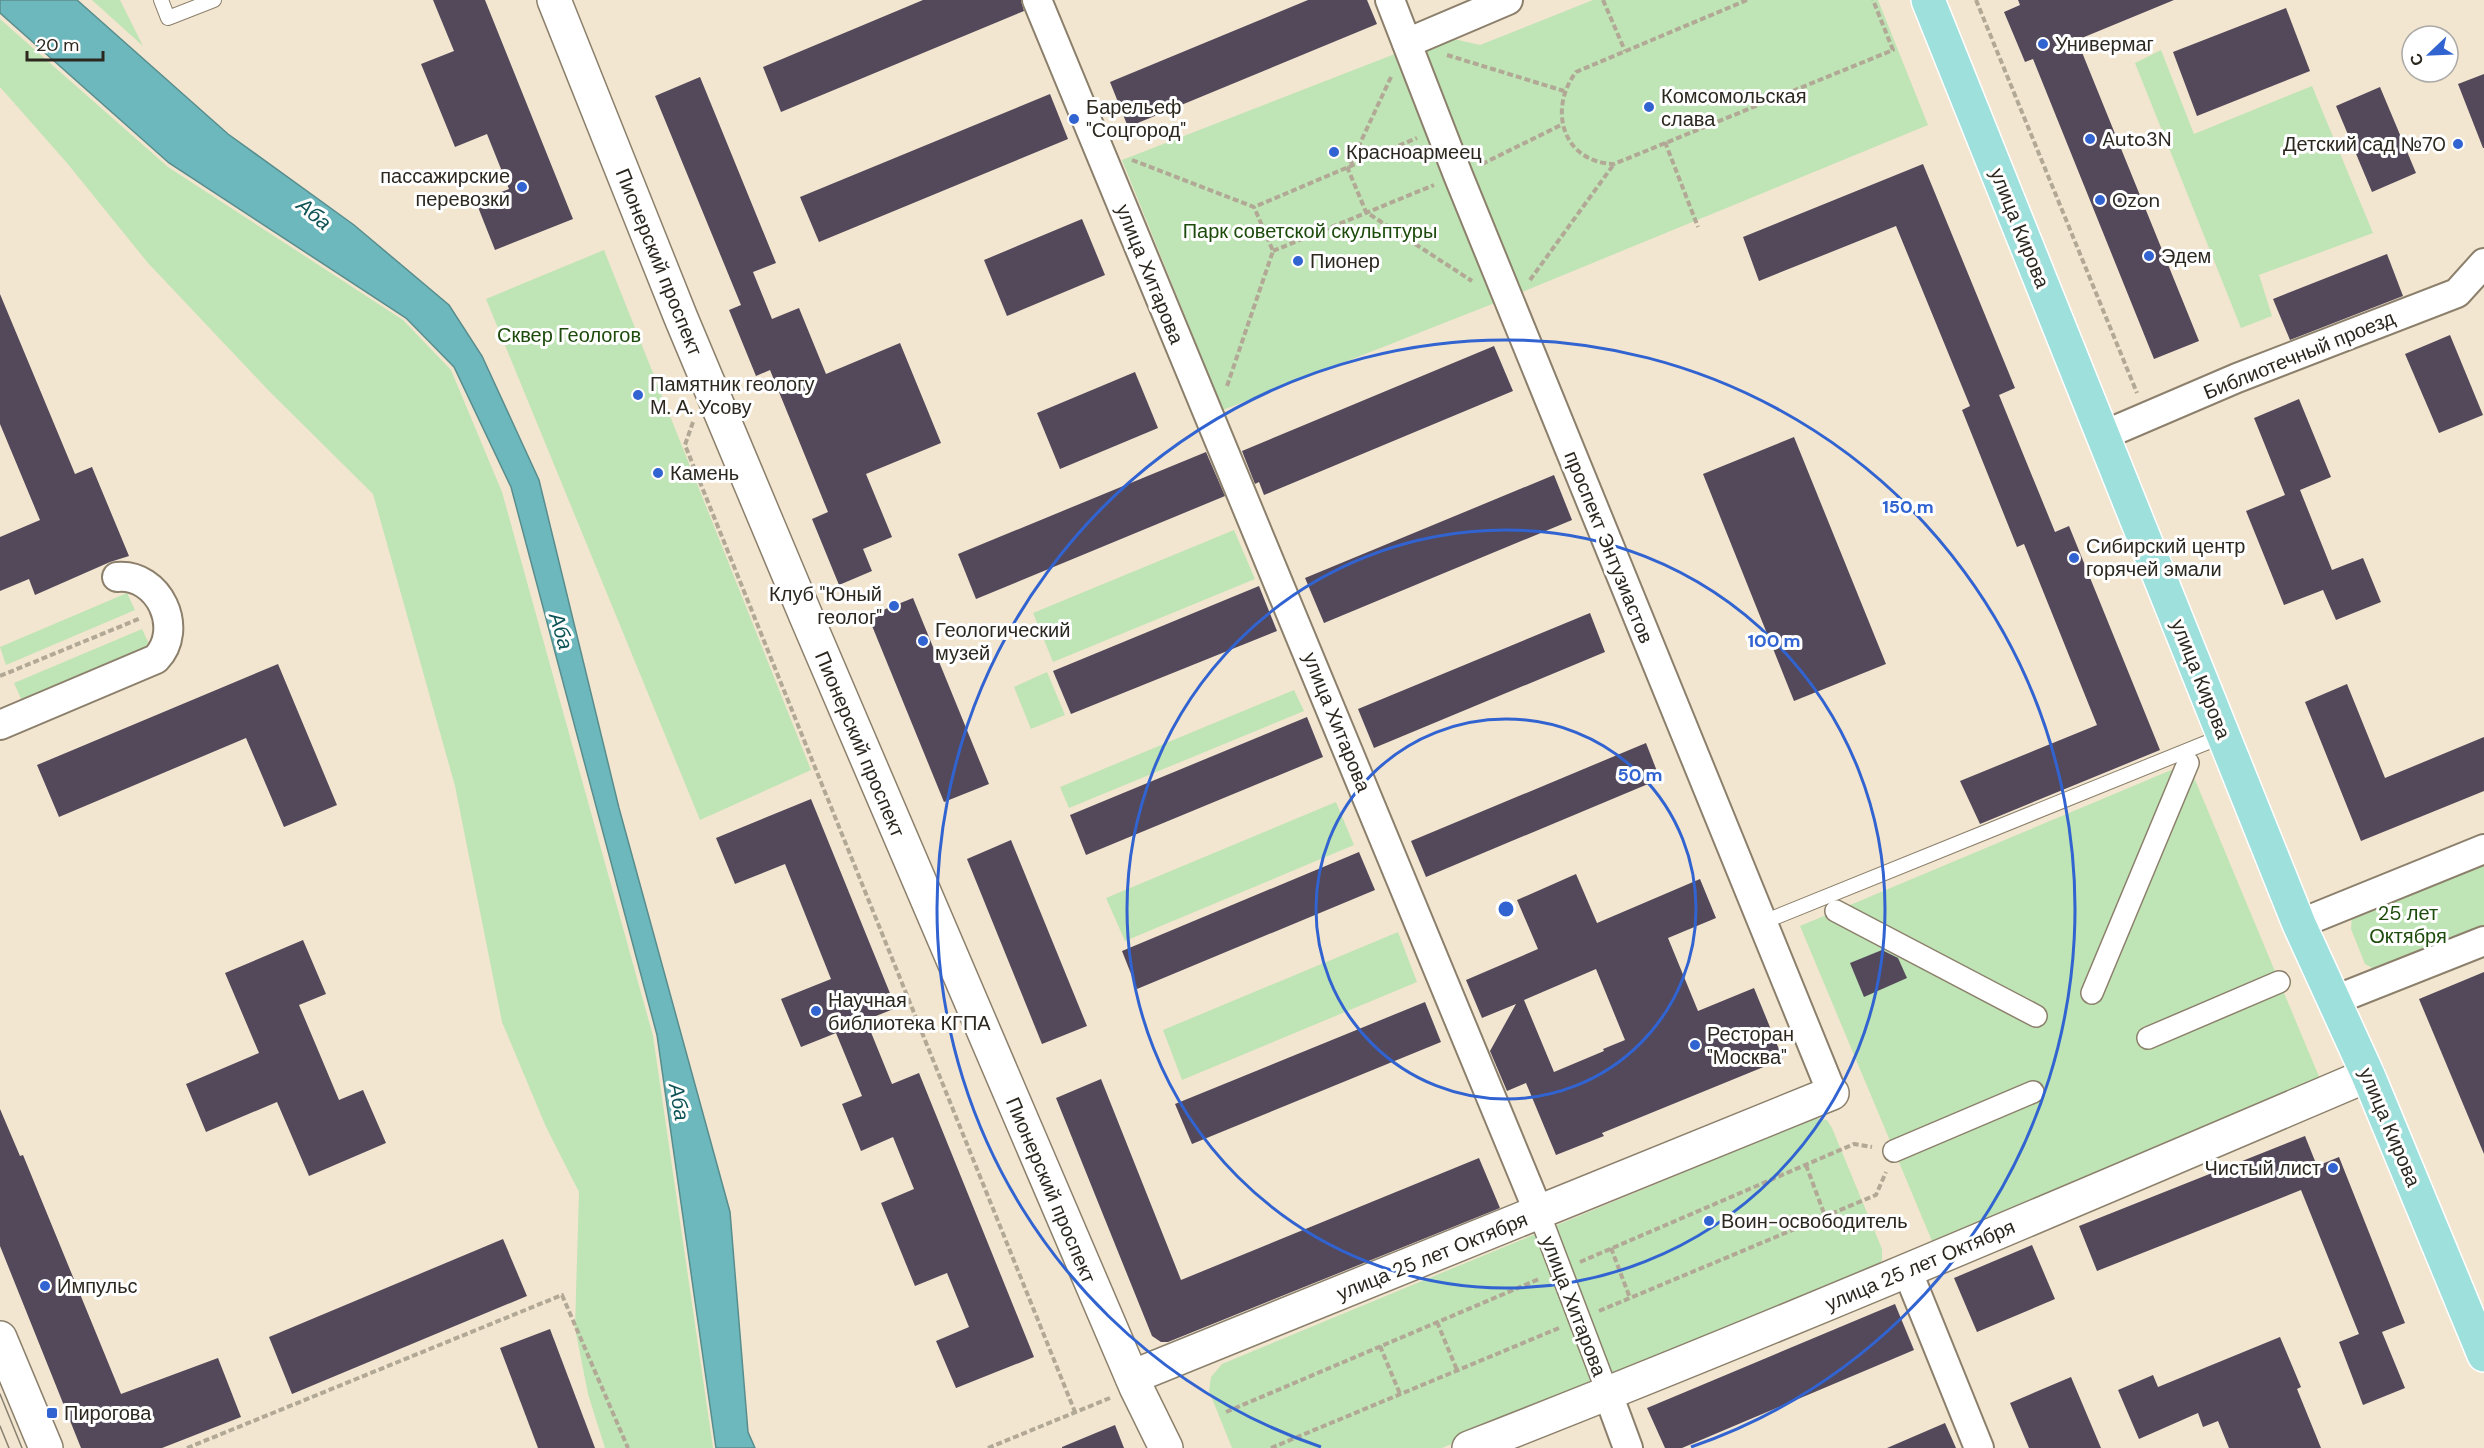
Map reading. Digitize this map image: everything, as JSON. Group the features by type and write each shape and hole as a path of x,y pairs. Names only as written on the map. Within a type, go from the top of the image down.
{"main road":[{"name":"улица Кирова","path":"1928,0 2299,924 2368,1076 2484,1354"}],"street":[{"name":"Пионерский проспект","path":"554,0 681,318 764,516 1134,1382 1166,1448"},
{"name":"улица Хитарова","path":"1037,0 1539,1213 1628,1448"},
{"name":"проспект Энтузиастов","path":"1390,0 1511,307 1832,1093"},
{"path":"1407,43 1508,0"},
{"name":"Библиотечный проезд","path":"2104,435 2237,378 2457,293 2484,263"},
{"path":"0,725 156,660 167,644 169,630 164,608 154,591 140,579 130,575 117,576"},
{"path":"2092,993 2188,763"},
{"path":"2299,924 2484,849"},
{"path":"1836,911 2036,1016"},
{"path":"2335,1000 2484,941"},
{"path":"2148,1038 2279,982"},
{"name":"улица 25 лет Октября","path":"1469,1448 1608,1394 2368,1076"},
{"path":"1894,1151 2033,1092"},
{"name":"улица 25 лет Октября","path":"1134,1382 1832,1093"},
{"path":"1907,1270 1979,1448"},
{"path":"0,1338 46,1448"}],"lane":[{"path":"161,0 168,18 214,0"},
{"path":"1761,923 2223,736"}],"path":[{"path":"1603,0 1625,51"},
{"path":"1747,0 1576,72 1564,91 1561,125 1571,144 1601,163 1614,164 1893,50 1873,0"},
{"path":"1976,0 2147,417"},
{"path":"1473,281 1366,212 1348,169 1407,43 1564,91"},
{"path":"1273,251 1458,175 1561,125"},
{"path":"1098,146 1254,207 1440,128"},
{"path":"1665,142 1698,227"},
{"path":"1511,307 1614,164"},
{"path":"1213,427 1273,251 1254,207"},
{"path":"696,413 685,445 1075,1412"},
{"path":"0,676 164,608"},
{"path":"1806,1165 1826,1216"},
{"path":"1611,1248 1630,1298"},
{"path":"187,1448 562,1295 628,1448"},
{"path":"1437,1322 1457,1370"},
{"path":"1380,1346 1400,1394"},
{"path":"988,1448 1075,1412 1134,1382"}],"green space":[{"path":"92,0 120,0 143,46"},
{"name":"Парк советской скульптуры","path":"1593,0 1878,0 1928,125 1510,297 1223,410 1122,160 1441,36 1480,45"},
{"path":"0,19 168,167 403,320 451,370 502,492 653,1036 713,1448 605,1448 588,1394 575,1328 579,1192 546,1127 502,1022 455,786 373,494 270,392 148,263 67,163 0,87"},
{"path":"2161,50 2194,134 2312,86 2373,233 2259,275 2272,316 2241,328 2135,63"},
{"name":"Сквер Геологов","path":"604,250 811,770 700,820 486,299"},
{"path":"1234,530 1255,579 1053,662 1033,613"},
{"path":"127,593 135,610 6,665 0,647"},
{"path":"142,629 150,646 22,701 14,683"},
{"path":"1047,672 1065,715 1031,729 1014,687"},
{"path":"1294,690 1304,711 1069,808 1060,787"},
{"path":"2188,763 2320,1079 1932,1241 1800,926"},
{"path":"1336,802 1354,845 1125,941 1106,898"},
{"name":"25 лет Октября","path":"2484,859 2484,928 2378,971 2365,964 2351,929 2352,913"},
{"path":"1398,932 1417,982 1182,1080 1163,1030"},
{"path":"1815,1118 1827,1120 1832,1128 1882,1249 1882,1260 1876,1269 1442,1448 1232,1448 1209,1391 1211,1377 1222,1364"}],"water":[{"name":"Аба","path":"0,0 77,0 228,134 354,225 449,305 482,356 539,480 619,808 730,1212 748,1432 755,1448 716,1448 657,1035 511,487 454,367 406,318 169,163 0,13"}],"building":[{"path":"433,0 485,0 573,219 495,250 476,202 509,189 487,134 455,147 421,64 454,51"},
{"path":"923,0 1021,0 1024,11 781,112 763,67"},
{"path":"1308,0 1367,0 1377,24 1128,127 1110,82"},
{"path":"2018,0 2174,0 2077,40 2199,341 2154,359 2033,59 2025,62 2004,12 2020,5"},
{"path":"2286,8 2310,71 2197,116 2173,52"},
{"name":"Детский сад №70","path":"2484,74 2484,148 2458,84"},
{"path":"700,77 776,263 753,272 772,319 799,308 826,374 900,343 941,443 866,474 892,537 863,549 872,571 839,585 812,519 828,512 770,370 756,376 729,310 741,305 655,96"},
{"path":"2380,87 2416,173 2372,192 2336,106"},
{"path":"1050,94 1068,139 819,242 800,197"},
{"path":"1923,164 2015,388 1999,395 2055,532 2069,526 2160,750 1980,824 1960,781 2097,725 2024,544 2017,547 1962,410 1970,406 1896,226 1759,281 1743,237"},
{"path":"1082,219 1105,275 1007,316 984,260"},
{"path":"2387,254 2403,296 2290,340 2273,299"},
{"path":"0,294 75,474 92,467 129,556 35,595 29,579 0,591 0,537 40,520 0,424"},
{"path":"2450,335 2483,415 2439,433 2405,354"},
{"path":"1494,346 1513,391 1264,495 1259,482 1255,484 1242,451"},
{"path":"1135,372 1158,428 1060,469 1037,413"},
{"path":"2299,399 2331,477 2300,490 2332,570 2363,558 2381,602 2336,620 2323,590 2284,605 2246,511 2285,495 2254,418"},
{"path":"1794,437 1886,664 1794,701 1703,474"},
{"path":"1206,452 1225,496 976,599 958,554"},
{"path":"1554,475 1572,520 1324,623 1305,578"},
{"path":"1259,586 1277,631 1071,714 1053,671"},
{"path":"913,598 989,784 944,802 868,616"},
{"path":"1590,613 1605,652 1374,748 1358,709"},
{"path":"278,664 337,805 284,827 246,738 59,817 37,765"},
{"path":"2347,684 2385,778 2484,737 2484,791 2361,841 2305,702"},
{"path":"1307,717 1323,757 1086,855 1070,815"},
{"path":"1646,743 1660,779 1426,877 1411,841"},
{"path":"811,799 896,1008 866,1020 892,1084 919,1073 1034,1357 956,1388 936,1341 969,1327 947,1273 915,1286 881,1203 914,1189 893,1137 861,1151 842,1104 862,1096 836,1033 801,1047 781,999 831,979 785,864 735,884 716,838"},
{"path":"1011,840 1087,1026 1042,1044 967,859"},
{"path":"1359,852 1375,890 1137,989 1122,951"},
{"path":"1576,874 1597,923 1700,879 1716,918 1668,938 1698,1011 1754,988 1783,1059 1602,1133 1604,1136 1556,1155 1526,1083 1507,1091 1490,1051 1516,1004 1482,1018 1466,980 1538,949 1517,900","holes":["1596,969 1625,1040 1554,1072 1524,1000"]},
{"path":"303,940 326,994 299,1005 339,1100 363,1090 386,1143 309,1176 277,1102 206,1132 186,1084 259,1053 225,973"},
{"path":"1882,950 1898,958 1907,978 1864,997 1850,963"},
{"path":"2484,972 2484,1154 2419,999"},
{"path":"1425,1002 1441,1042 1192,1144 1175,1104"},
{"path":"1101,1079 1181,1280 1479,1158 1500,1208 1168,1342 1161,1342 1152,1336 1056,1098"},
{"path":"0,1109 20,1156 23,1155 121,1394 218,1358 241,1417 162,1448 81,1448 0,1246"},
{"path":"2305,1136 2317,1166 2339,1157 2405,1323 2382,1332 2405,1388 2363,1405 2339,1342 2359,1334 2301,1190 2097,1271 2079,1226"},
{"path":"503,1239 527,1296 292,1394 269,1337"},
{"path":"2032,1245 2055,1299 1977,1332 1954,1278"},
{"path":"1895,1304 1914,1350 1682,1448 1665,1448 1647,1408"},
{"path":"550,1329 595,1448 538,1448 500,1348"},
{"path":"2280,1337 2301,1387 2297,1389 2321,1448 2229,1448 2218,1421 2203,1427 2198,1413 2139,1439 2118,1390 2153,1375 2158,1387"},
{"path":"2071,1377 2101,1448 2029,1448 2010,1403"},
{"path":"1945,1423 1956,1448 1887,1448"},
{"path":"1115,1425 1124,1448 1062,1448 1062,1447"}],"tram line":[{"path":"0,1394 22,1448"},
{"path":"0,1426 9,1448"}],"place":[{"name":"Универмаг","path":"2043,44"},
{"name":"Комсомольская слава","path":"1649,107"},
{"name":"Барельеф \"Соцгород\"","path":"1074,119"},
{"name":"Auto3N","path":"2090,139"},
{"name":"Детский сад №70","path":"2458,144"},
{"name":"Красноармеец","path":"1334,152"},
{"name":"пассажирские перевозки","path":"522,187"},
{"name":"Ozon","path":"2100,200"},
{"name":"Эдем","path":"2149,256"},
{"name":"Пионер","path":"1298,261"},
{"name":"Памятник геологу М. А. Усову","path":"638,395"},
{"name":"Камень","path":"658,473"},
{"name":"Сибирский центр горячей эмали","path":"2074,558"},
{"name":"Клуб \"Юный геолог\"","path":"894,606"},
{"name":"Геологический музей","path":"923,641"},
{"name":"Научная библиотека КГПА","path":"816,1011"},
{"name":"Ресторан \"Москва\"","path":"1695,1045"},
{"name":"Чистый лист","path":"2333,1168"},
{"name":"Воин-освободитель","path":"1709,1221"},
{"name":"Импульс","path":"45,1286"},
{"name":"Пирогова","path":"52,1413"}]}
